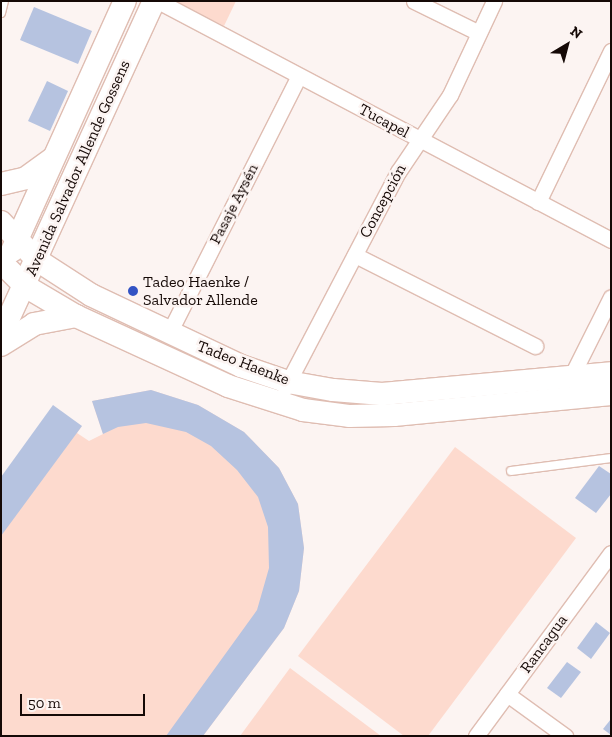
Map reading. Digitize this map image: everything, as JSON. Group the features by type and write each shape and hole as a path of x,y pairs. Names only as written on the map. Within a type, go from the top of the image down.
{"main road":[{"name":"Avenida Salvador Allende Gossens","path":"2,268 17,240 125,1"},
{"name":"Avenida Salvador Allende Gossens","path":"1,335 154,1"},
{"path":"1,184 37,173 54,156"},
{"name":"Tadeo Haenke","path":"1,222 37,260 91,295 241,366 288,382 333,390 382,394 611,372"},
{"name":"Tadeo Haenke","path":"2,268 25,286 76,316 228,386 278,404 326,414 371,416 611,394"},
{"path":"1,345 34,324 76,316"}],"street":[{"name":"Tucapel","path":"158,1 611,240"},
{"path":"414,1 479,34"},
{"name":"Concepción","path":"278,404 398,172 450,95 494,1"},
{"path":"538,202 611,51"},
{"name":"Pasaje Aysén","path":"169,333 299,76"},
{"path":"355,255 535,346"},
{"path":"571,377 611,297"},
{"name":"Rancagua","path":"476,736 611,553"},
{"path":"508,694 565,736"}],"lane":[{"path":"1,14 4,1"},
{"path":"511,471 611,458"}],"shaded area":[{"path":"173,1 236,1 224,26"},
{"path":"151,390 198,405 244,432 279,468 298,504 304,548 299,591 284,628 203,736 1,736 1,477 82,426 77,433 89,441 103,434 92,401"},
{"path":"455,447 576,538 428,736 404,736 298,656"},
{"path":"290,668 381,736 240,736"}],"building":[{"path":"34,7 92,31 78,64 20,40"},
{"path":"47,81 68,91 50,131 28,121"},
{"path":"151,390 198,405 244,432 279,468 298,504 304,548 299,591 284,628 203,736 166,736 257,610 269,568 268,527 258,497 237,470 211,446 186,432 146,423 118,427 103,434 92,401"},
{"path":"53,405 82,426 1,536 1,477"},
{"path":"599,466 611,474 611,494 596,513 575,498"},
{"path":"596,622 610,633 591,659 577,648"},
{"path":"567,662 581,672 561,698 547,688"},
{"path":"611,719 611,735 603,729"}],"place":[{"name":"Tadeo Haenke / Salvador Allende","path":"133,291"}]}
